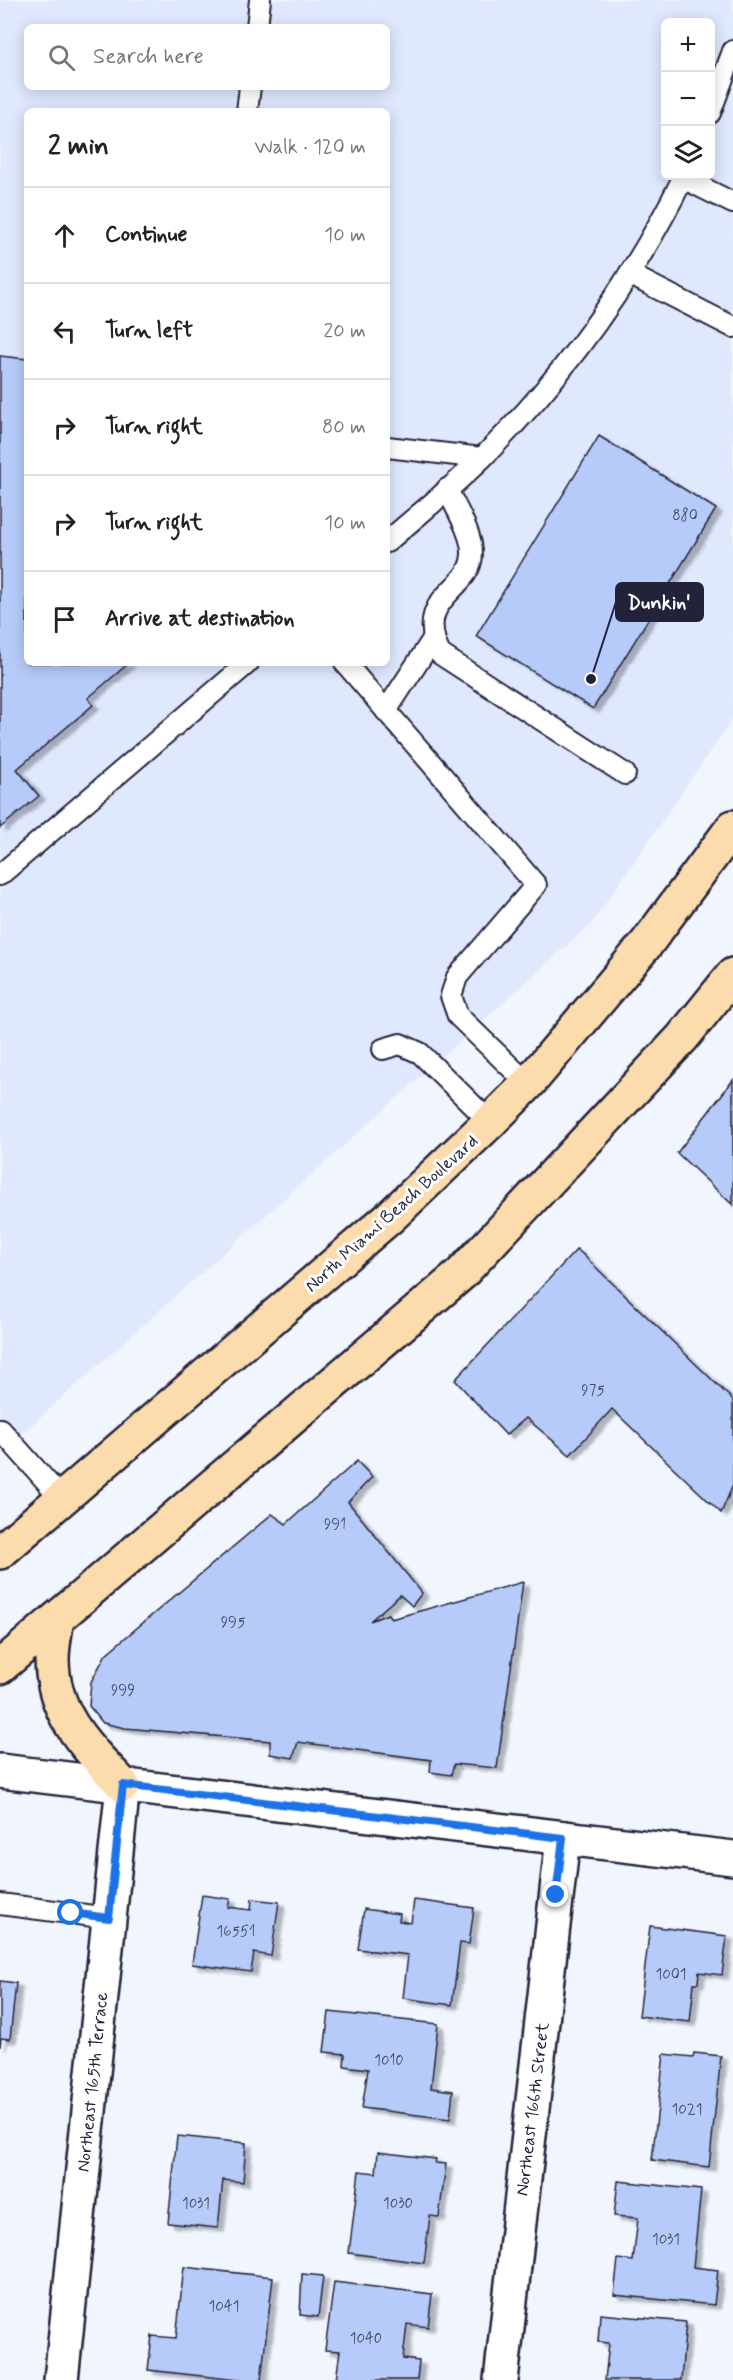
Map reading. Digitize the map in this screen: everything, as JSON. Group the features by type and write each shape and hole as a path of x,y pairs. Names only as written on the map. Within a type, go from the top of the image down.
{"main road":[{"name":"North Miami Beach Boulevard","path":"0,1552 391,1216 490,1122 528,1084 647,944 733,827"},
{"path":"0,1667 461,1274 682,1038 733,975"},
{"path":"57,1618 52,1659 55,1689 74,1733 123,1785"}],"street":[{"path":"0,1771 733,1858"},
{"name":"Northeast 165th Terrace","path":"61,2380 123,1785"},
{"name":"Northeast 166th Street","path":"501,2380 563,1838"}],"lane":[{"path":"257,24 260,0"},
{"path":"715,102 733,51"},
{"path":"247,108 250,90"},
{"path":"390,539 482,458 527,411 572,357 629,274 682,180"},
{"path":"690,180 733,203"},
{"path":"629,274 733,327"},
{"path":"390,447 482,458"},
{"path":"447,489 469,538 472,553 469,567 461,580 445,594 438,606 433,624 433,639 440,654 625,774"},
{"path":"386,711 433,639"},
{"path":"0,875 245,666"},
{"path":"348,666 537,885 457,977 451,996 458,1016 528,1084"},
{"path":"383,1049 400,1044 420,1053 490,1122"},
{"path":"0,1429 62,1499"},
{"path":"0,1904 109,1918"}],"shaded area":[{"path":"0,0 733,0 733,718 591,924 0,1453"}],"building":[{"path":"0,356 24,359 24,666 125,666 88,698 93,705 17,769 39,796 0,828"},
{"path":"599,436 716,509 593,709 476,636"},
{"path":"733,1080 733,1205 677,1153"},
{"path":"577,1249 733,1400 733,1485 721,1513 612,1409 570,1455 526,1418 506,1435 455,1380"},
{"path":"357,1461 372,1477 348,1502 422,1593 412,1606 400,1595 370,1621 388,1614 391,1619 523,1582 497,1768 454,1764 451,1775 430,1772 431,1760 298,1742 293,1758 270,1754 270,1741 125,1728 103,1723 89,1706 91,1682 106,1654 272,1514 286,1524"},
{"path":"202,1895 230,1899 228,1907 251,1910 252,1899 279,1902 271,1956 254,1953 251,1972 192,1964"},
{"path":"414,1900 474,1908 469,1944 460,1943 452,2005 403,1998 408,1955 358,1949 364,1909 400,1914 399,1921 411,1923"},
{"path":"650,1926 727,1936 722,1975 699,1972 698,1983 694,1983 690,2022 639,2016"},
{"path":"0,1981 16,1983 10,2039 1,2038 0,2047"},
{"path":"329,2012 438,2024 431,2088 453,2091 450,2119 362,2108 368,2069 344,2066 345,2054 324,2052"},
{"path":"694,2053 721,2056 709,2167 652,2160 664,2054 693,2057"},
{"path":"177,2136 246,2143 243,2182 223,2180 218,2228 168,2223"},
{"path":"378,2152 436,2159 435,2163 446,2164 439,2217 430,2216 424,2263 349,2253 359,2171 376,2173"},
{"path":"618,2181 701,2190 693,2267 718,2270 714,2305 614,2295 618,2259 633,2261 638,2218 614,2216"},
{"path":"184,2267 273,2277 261,2380 238,2380 148,2370 152,2336 176,2338"},
{"path":"302,2274 323,2276 318,2317 300,2315"},
{"path":"334,2282 432,2294 428,2327 407,2324 403,2359 419,2361 417,2380 336,2380 340,2351 325,2350"},
{"path":"600,2314 686,2322 681,2380 605,2380 609,2343 598,2342"}],"place":[{"name":"Dunkin'","path":"591,679"}],"route":[{"path":"71,1913 109,1918 123,1785 563,1838 556,1895"}]}
